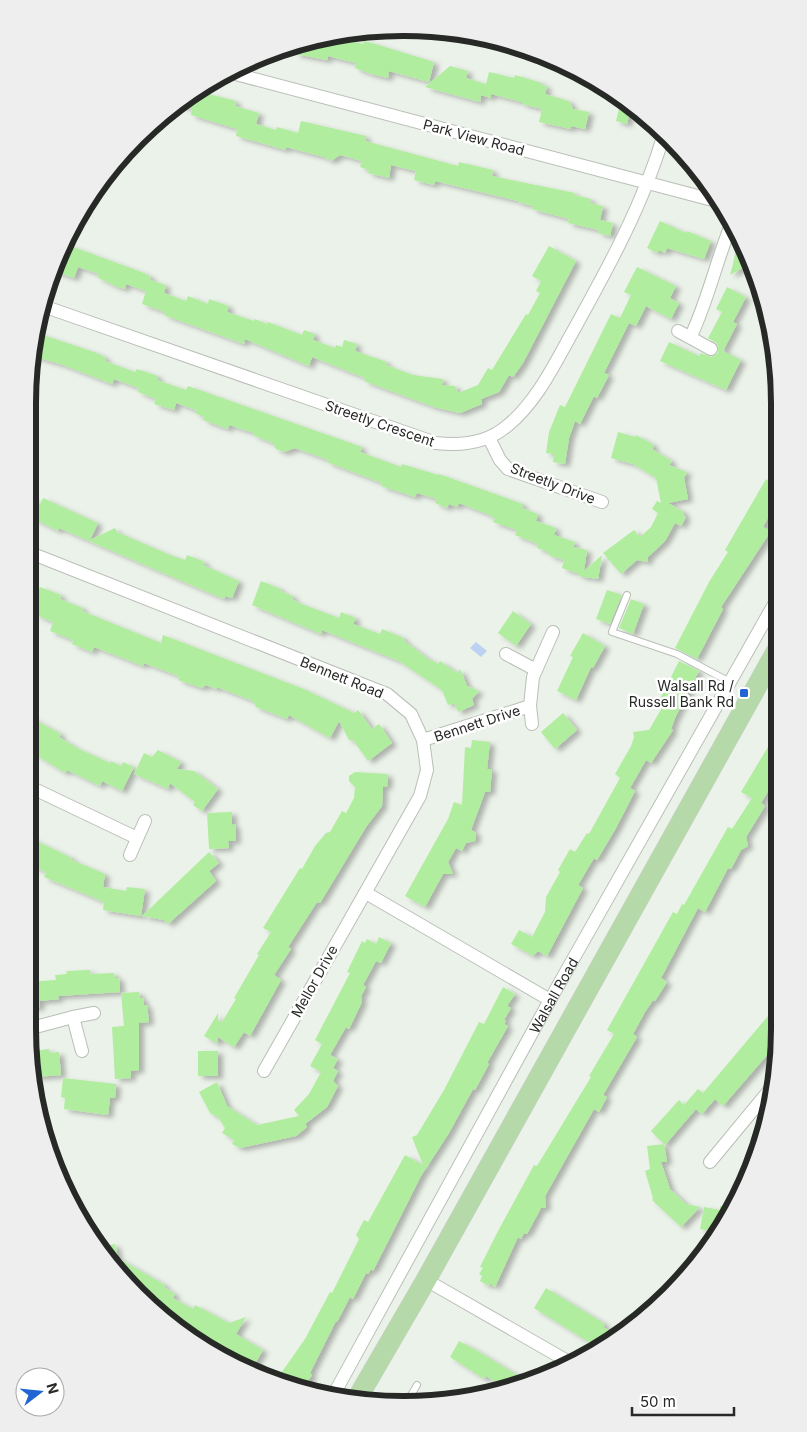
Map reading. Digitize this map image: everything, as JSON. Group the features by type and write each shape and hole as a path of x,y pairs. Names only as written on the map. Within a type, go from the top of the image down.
{"main road":[{"name":"Walsall Road","path":"360,1393 426,1280 771,661"}],"street":[{"name":"Park View Road","path":"239,75 709,199"},
{"name":"Streetly Crescent","path":"49,308 436,443 470,444 489,438 506,427 519,415 555,362 620,247 648,183 661,142"},
{"path":"691,336 703,310 715,266 728,232"},
{"path":"678,331 691,336 711,349"},
{"name":"Streetly Drive","path":"489,438 500,460 508,468 602,502"},
{"name":"Bennett Road","path":"36,555 387,694 411,714 423,740 427,770 420,796 366,893"},
{"name":"Walsall Road","path":"336,1390 550,1000 771,609"},
{"name":"Bennett Drive","path":"532,724 530,706 533,677 553,632"},
{"path":"506,654 536,670"},
{"name":"Bennett Drive","path":"423,740 530,706"},
{"path":"36,790 137,838"},
{"path":"130,855 145,821"},
{"path":"366,893 550,1000"},
{"name":"Mellor Drive","path":"264,1071 350,917 366,893"},
{"path":"36,1027 94,1013"},
{"path":"72,1017 82,1051"},
{"path":"710,1162 765,1096"},
{"path":"426,1280 564,1359"}],"lane":[{"path":"627,595 612,632 677,654 730,682"},
{"path":"411,1396 417,1385"}],"water":[{"path":"476,642 487,651 481,657 470,648"}],"building":[{"path":"348,40 363,44 364,41 434,62 429,82 389,71 388,78 371,74 355,68 356,63 328,56 327,60 295,54 332,43"},
{"path":"450,66 468,71 466,78 486,84 489,72 514,78 515,75 542,83 541,85 547,86 545,94 569,101 573,109 589,112 585,129 571,126 571,129 539,122 542,109 522,104 522,102 491,94 491,98 481,95 480,102 425,87"},
{"path":"206,93 236,101 235,106 259,113 256,124 276,130 277,127 298,133 301,121 366,136 365,141 458,166 459,162 493,170 492,176 575,193 574,195 591,199 590,203 603,206 600,220 613,223 610,236 598,233 599,230 568,223 569,219 532,209 533,206 518,201 435,181 434,185 414,180 416,171 391,165 389,178 368,173 369,170 360,167 362,161 340,155 331,161 324,157 286,147 286,150 236,136 237,129 191,115 192,109 186,107"},
{"path":"619,106 630,114 627,124 616,121"},
{"path":"660,221 686,233 687,231 711,241 704,259 667,248 665,253 659,250 657,253 647,248"},
{"path":"72,246 144,273 151,277 150,280 166,285 164,293 186,301 188,296 208,304 209,299 229,306 227,312 254,321 255,319 267,324 268,322 302,335 304,330 315,334 313,340 335,348 336,345 342,347 344,340 357,344 355,351 387,362 386,365 413,375 443,379 442,385 455,386 458,393 478,385 488,368 492,370 526,314 528,315 540,293 536,291 541,281 532,276 549,246 576,261 523,363 513,377 509,375 499,392 481,399 482,404 460,413 434,407 364,381 365,378 312,357 309,366 245,339 244,344 164,315 165,312 142,304 146,291 126,284 125,289 115,286 97,277 99,274 78,267 74,278 60,273"},
{"path":"736,248 744,267 730,275"},
{"path":"637,267 676,286 670,298 679,303 671,319 646,306 636,326 629,323 604,373 609,375 597,398 594,396 580,424 575,421 569,438 565,464 553,462 554,454 546,453 549,432 560,405 565,407 611,314 620,318 631,295 624,292"},
{"path":"727,287 746,297 733,322 737,324 723,351 741,360 726,390 660,361 669,342 699,356 701,353 711,357 718,353 718,344 708,338 722,312 716,309"},
{"path":"43,335 97,353 106,358 105,361 135,372 137,369 158,376 157,380 186,390 188,386 362,447 360,452 401,467 402,464 439,474 523,504 522,508 538,514 536,521 556,528 554,535 575,542 573,547 587,550 584,571 602,555 598,579 578,576 580,574 562,568 564,560 548,555 549,552 537,548 538,544 515,535 517,530 493,522 495,518 485,513 459,503 457,507 449,504 447,508 435,503 437,499 417,493 415,497 381,486 382,483 295,448 284,452 276,449 273,443 253,435 254,433 229,425 228,429 203,420 204,417 195,413 196,410 176,403 174,410 154,404 156,399 138,392 139,388 114,379 112,384 39,358"},
{"path":"618,432 635,437 636,435 654,445 652,449 672,461 669,465 687,472 684,478 688,499 668,503 684,512 683,515 686,517 681,526 675,523 665,541 648,557 648,562 637,560 621,574 603,553 634,530 640,537 651,527 658,513 652,509 657,501 661,503 656,478 633,464 611,458"},
{"path":"771,478 771,512 763,527 771,531 721,607 723,609 697,659 675,648 709,582 728,552 725,550 766,479 769,481"},
{"path":"43,498 98,523 90,540 115,528 117,532 170,555 185,560 187,555 205,562 203,565 239,581 232,598 225,596 224,599 59,528 58,531 36,520 36,502 40,504"},
{"path":"261,581 281,589 280,591 293,596 292,599 299,603 339,618 341,612 356,618 353,624 380,634 382,629 404,638 403,640 431,661 438,664 440,661 457,673 460,669 467,686 479,691 472,699 474,705 458,712 454,703 448,705 442,690 399,661 322,630 321,634 252,605"},
{"path":"40,587 61,595 60,599 83,608 82,611 161,643 163,635 306,690 354,713 358,710 372,729 379,724 392,743 368,761 353,740 349,740 339,721 330,738 289,715 287,719 256,707 253,701 217,687 216,689 206,685 202,688 178,680 180,677 144,663 143,666 94,647 92,652 72,644 73,640 50,631 53,622 36,615 36,597"},
{"path":"607,590 622,595 610,624 596,619"},
{"path":"631,599 644,604 633,634 619,628"},
{"path":"513,611 531,624 516,646 498,633"},
{"path":"583,633 605,646 593,668 591,667 576,700 557,691 573,657 570,656"},
{"path":"679,661 699,671 675,718 671,729 673,730 651,763 646,760 630,788 635,791 597,860 594,858 578,885 583,888 547,956 538,951 533,956 511,944 519,930 532,937 545,912 546,897 560,872 558,870 570,849 575,852 587,833 589,834 620,778 615,774 631,746 634,737 633,732 649,730 663,706 658,703"},
{"path":"563,713 577,730 555,749 541,732"},
{"path":"36,720 61,734 59,737 77,748 110,763 111,761 121,766 123,762 134,767 122,791 102,781 100,786 67,770 65,773 36,755"},
{"path":"472,740 490,742 487,769 492,769 490,792 485,792 471,830 476,833 475,841 466,843 462,851 456,848 448,862 453,874 443,874 425,907 405,896 448,819 454,802 462,805 465,747 471,748"},
{"path":"771,742 771,787 761,803 765,806 746,837 748,846 741,850 731,869 728,868 705,912 698,908 661,978 667,982 655,1001 653,1000 645,1012 633,1034 637,1037 603,1095 607,1097 599,1112 594,1109 545,1196 546,1208 541,1208 527,1234 524,1233 521,1239 518,1237 495,1287 490,1283 489,1286 480,1281 482,1276 479,1274 483,1268 480,1267 498,1231 534,1165 537,1166 591,1077 589,1076 614,1034 607,1030 673,912 677,914 682,904 684,905 728,827 732,829 752,798 741,792"},
{"path":"158,750 181,762 177,769 194,771 218,789 202,811 193,805 195,802 170,783 168,789 134,774 144,753 152,757"},
{"path":"355,772 388,774 387,787 383,786 382,806 366,827 320,903 317,902 288,947 291,949 274,975 281,980 250,1036 244,1032 234,1047 218,1037 218,1044 204,1036 218,1013 218,1020 222,1022 236,999 234,998 271,932 263,928 300,868 302,869 315,846 326,833 330,832 342,811 346,813 354,798 355,787 349,781 349,776"},
{"path":"232,812 232,825 235,824 236,841 228,841 229,848 209,849 207,813"},
{"path":"36,841 72,858 72,860 105,874 103,887 126,891 127,887 145,889 141,916 103,910 104,902 44,877 46,872 36,868"},
{"path":"209,852 219,863 209,871 216,881 168,924 164,920 142,916"},
{"path":"379,937 391,943 381,963 376,961 363,985 366,987 361,996 362,1002 349,1029 346,1027 330,1055 338,1059 333,1068 338,1071 333,1081 338,1086 327,1107 305,1124 307,1127 296,1136 240,1148 232,1144 234,1140 222,1133 225,1128 218,1117 210,1113 199,1092 217,1082 227,1106 257,1125 299,1116 294,1110 309,1094 321,1072 310,1066 322,1044 315,1040 350,973 347,972 362,941 365,943 367,939 376,944"},
{"path":"90,970 90,974 114,973 115,978 119,978 120,992 58,996 59,999 39,1001 40,1007 36,1007 36,981 56,980 55,975 67,974 66,971"},
{"path":"503,987 515,994 507,1006 511,1008 504,1020 506,1021 504,1024 508,1026 487,1063 489,1064 449,1133 421,1176 373,1271 371,1269 368,1274 366,1273 353,1299 350,1297 336,1321 310,1373 312,1375 307,1383 280,1374 305,1339 330,1292 332,1293 359,1239 356,1235 364,1220 368,1222 405,1155 423,1165 412,1137 417,1135 444,1090 479,1022 484,1024"},
{"path":"139,992 140,998 143,998 144,1005 147,1005 149,1022 139,1023 139,1070 131,1071 131,1078 115,1079 112,1027 124,1026 121,993"},
{"path":"771,1012 770,1052 723,1106 715,1099 702,1114 696,1109 665,1145 651,1131 679,1100 684,1105 698,1089 703,1093"},
{"path":"49,1049 50,1053 59,1052 61,1075 39,1077 37,1051"},
{"path":"198,1051 218,1051 218,1076 198,1076"},
{"path":"63,1078 116,1084 115,1098 110,1098 108,1115 64,1109 65,1098 61,1097"},
{"path":"664,1144 667,1162 661,1162 670,1189 686,1204 700,1207 681,1227 652,1200 645,1171 650,1169 647,1146"},
{"path":"720,1206 725,1206 710,1231 700,1229 704,1207 720,1210"},
{"path":"115,1244 118,1258 165,1285 164,1287 175,1294 173,1298 193,1309 195,1305 229,1323 246,1317 236,1334 263,1350 255,1364 199,1334 161,1305 127,1271 107,1246"},
{"path":"546,1288 605,1324 603,1327 611,1332 592,1344 534,1308"},
{"path":"459,1341 520,1377 498,1383 486,1376 484,1379 450,1357"}],"place":[{"name":"Walsall Rd / Russell Bank Rd","path":"744,693"}]}
